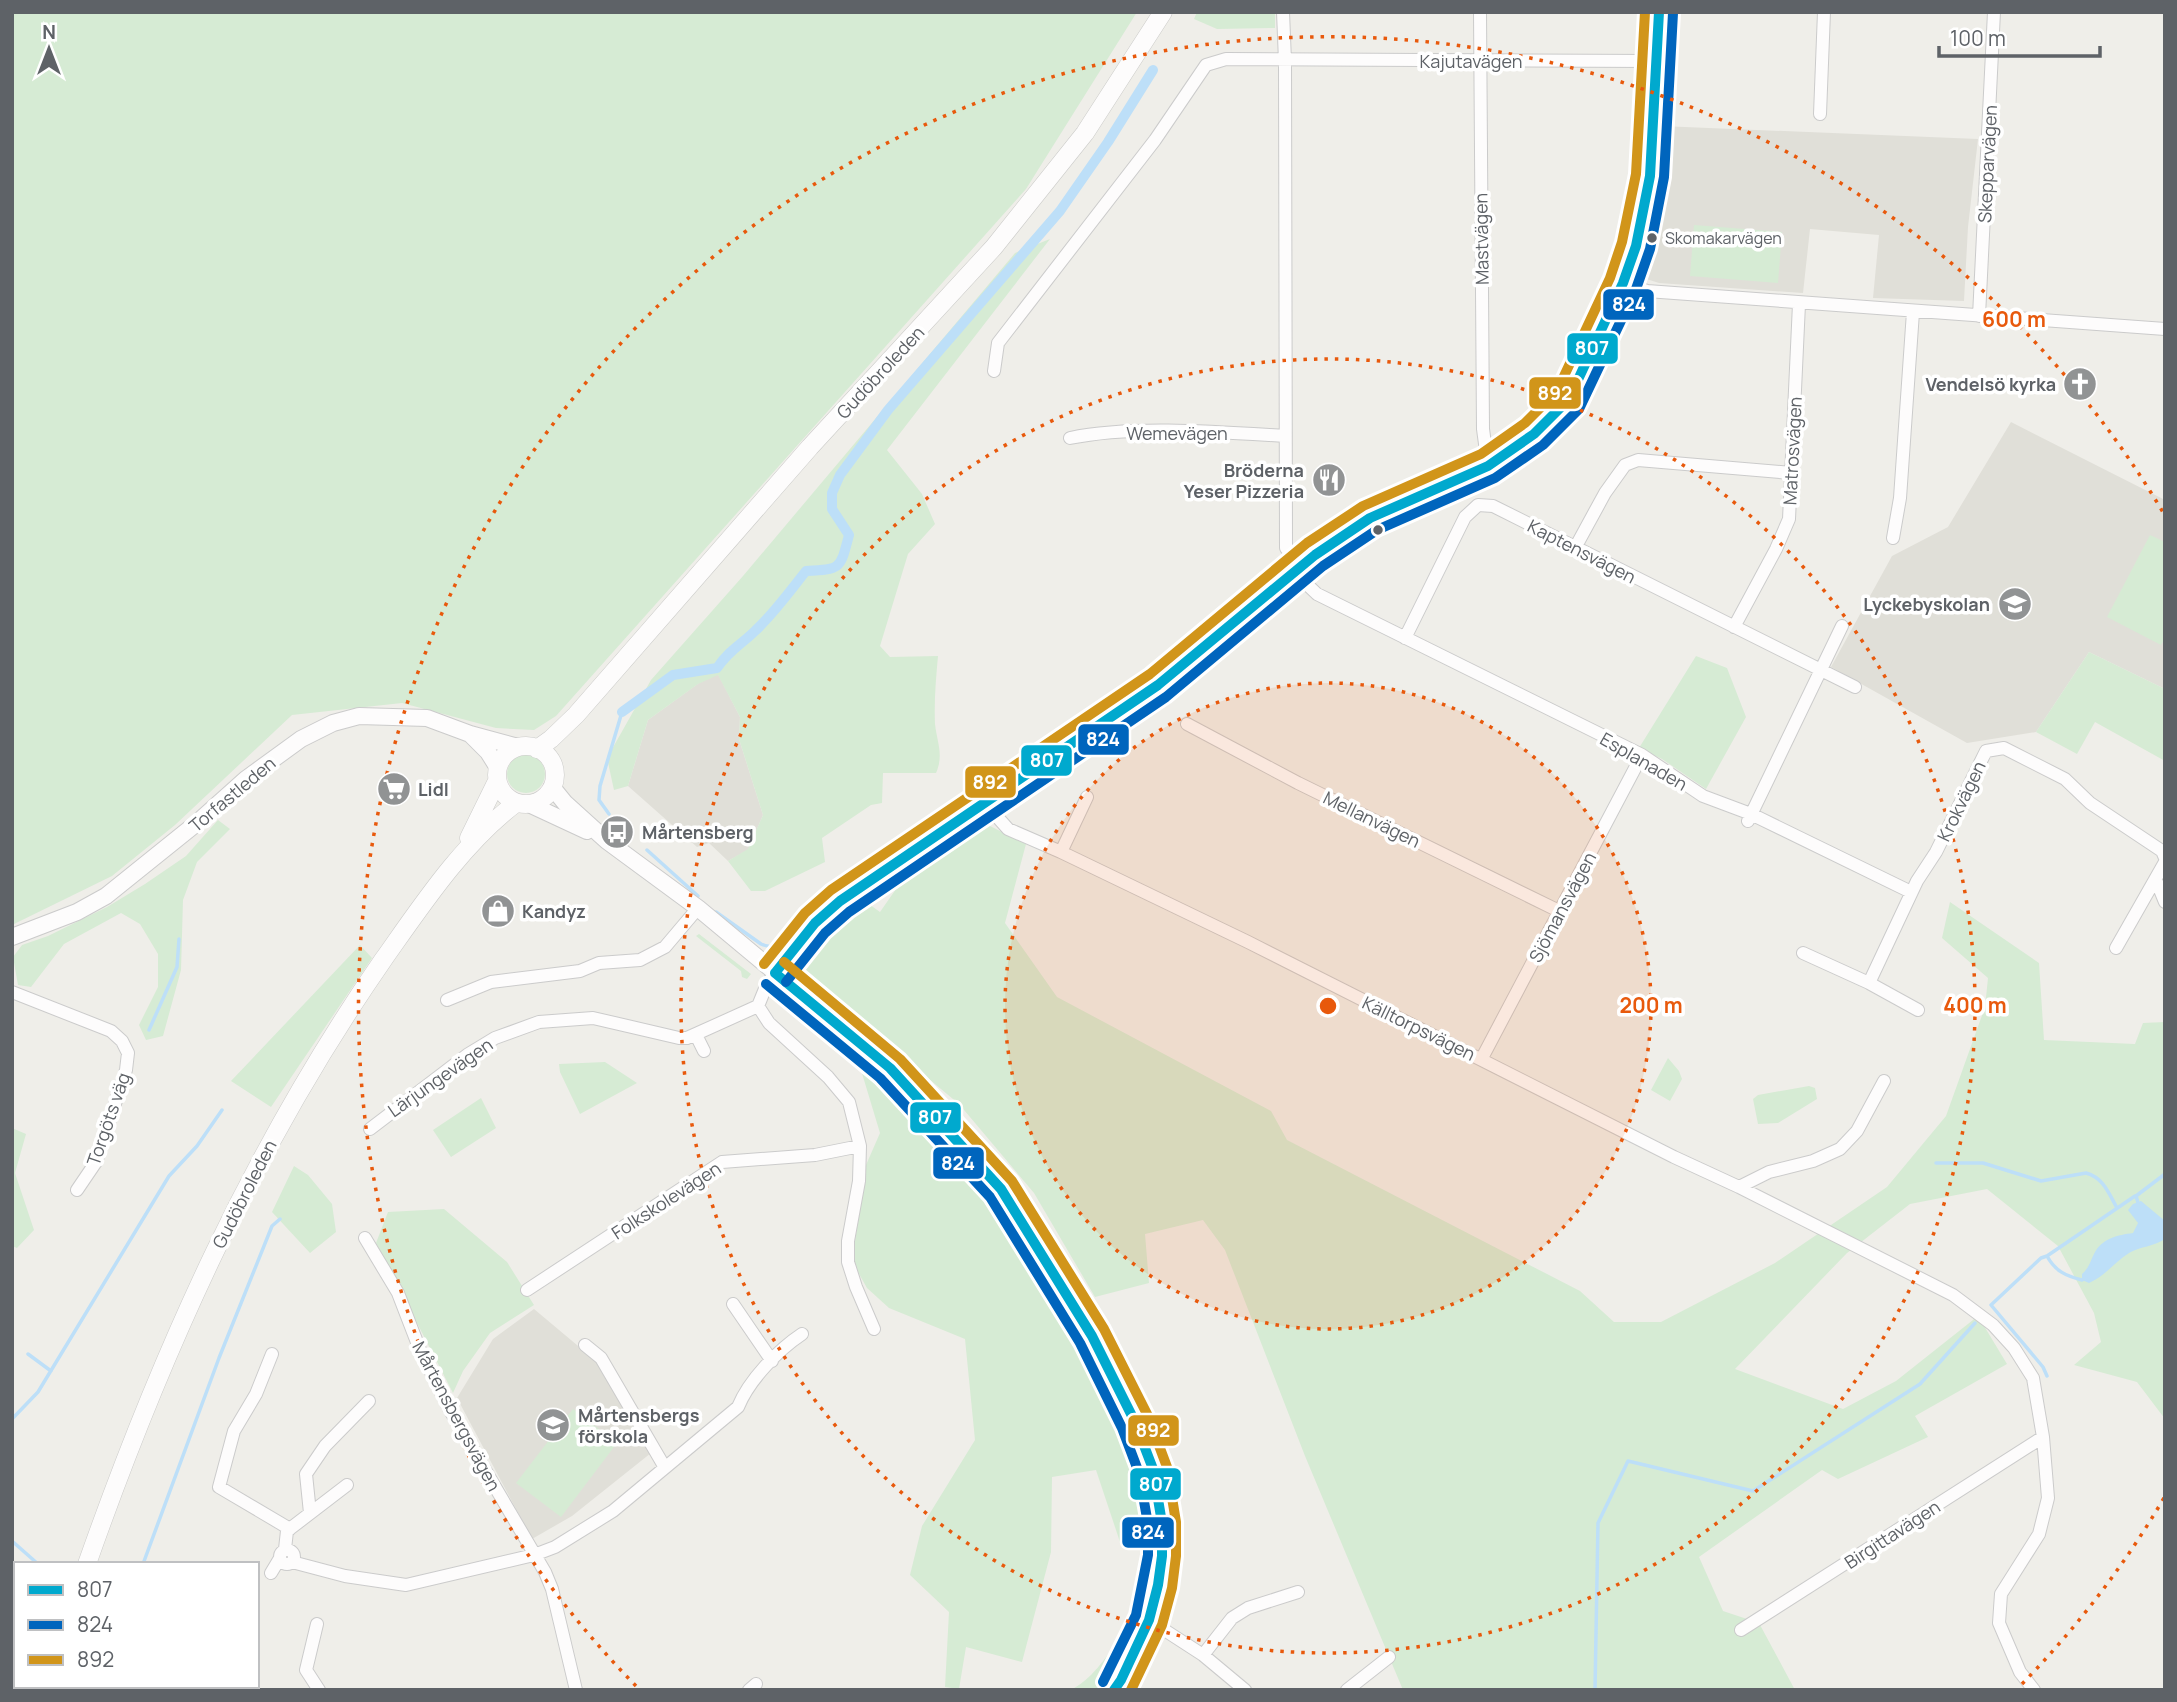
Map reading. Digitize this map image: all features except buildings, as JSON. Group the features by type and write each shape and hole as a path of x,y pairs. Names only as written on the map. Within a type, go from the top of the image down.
{"main road":[{"name":"Gudöbroleden","path":"537,749 576,715 810,447 994,247 1085,133 1163,12"},
{"name":"Gudöbroleden","path":"553,767 576,715"},
{"path":"518,747 537,749 544,752 553,767 552,787 539,800 522,803 501,791 497,774 510,751 518,747"},
{"name":"Gudöbroleden","path":"461,856 497,774"},
{"name":"Gudöbroleden","path":"88,1562 130,1444 173,1340 248,1183 314,1067 362,991 461,856 496,818 522,803"}],"street":[{"name":"Esplanaden","path":"1283,12 1286,548 1298,569 1317,594 1642,755 1703,796 1911,892"},
{"name":"Mastvägen","path":"1480,12 1483,429 1488,466"},
{"path":"874,1329 848,1262 848,1241 859,1181 860,1146 849,1102 828,1077 769,1023 758,1006 767,984 815,923 840,901 1158,685 1298,569 1370,518 1488,466 1534,434 1569,399 1623,283 1636,246 1650,176 1651,61 1659,12"},
{"path":"1820,114 1824,12"},
{"name":"Skepparvägen","path":"1979,316 1994,12"},
{"name":"Kajutavägen","path":"994,371 998,343 1155,140 1206,65 1226,59 1651,61"},
{"path":"1623,283 1647,291 1799,304 2165,329"},
{"name":"Matrosvägen","path":"1734,627 1789,519 1799,304"},
{"path":"1893,538 1900,498 1913,312"},
{"name":"Wemevägen","path":"1070,438 1095,433 1135,432 1284,436"},
{"path":"1575,548 1605,494 1625,465 1638,460 1791,473"},
{"name":"Kaptensvägen","path":"1405,638 1465,517 1478,505 1493,506 1855,687"},
{"path":"1749,817 1842,626"},
{"name":"Torfastleden","path":"12,937 77,912 106,896 198,822 246,779 301,739 333,723 359,716 427,718 470,734 518,747"},
{"name":"Mellanvägen","path":"1186,724 1559,911"},
{"name":"Torfastleden","path":"470,734 488,752 497,774"},
{"name":"Krokvägen","path":"1911,892 1936,852 1986,751 2004,748 2066,779 2090,803 2162,851 2165,860 2156,880 2116,948"},
{"name":"Sjömansvägen","path":"1482,1058 1642,755"},
{"path":"552,787 565,803 607,841 698,908 890,1068 1001,1189 1092,1336 1135,1422 1153,1469 1162,1523 1162,1556 1158,1585 1149,1620 1114,1690"},
{"path":"1060,852 1087,797"},
{"name":"Källtorpsvägen","path":"984,802 1008,829 1482,1058 1674,1157 1739,1187 1953,1296 1993,1325 2014,1348 2033,1378 2043,1437 2048,1497 2039,1534 2001,1594 1999,1623 2020,1672 2034,1690"},
{"path":"522,803 607,841"},
{"path":"2156,880 2165,902"},
{"path":"1869,983 1911,892"},
{"path":"447,1000 491,982 580,971 599,963 640,960 665,947 698,908"},
{"path":"1803,953 1869,983 1918,1010"},
{"path":"578,986 580,971"},
{"name":"Torgöts väg","path":"12,992 111,1031 122,1041 128,1053 126,1070 96,1162 77,1190"},
{"name":"Lärjungevägen","path":"370,1129 467,1055 495,1038 539,1022 593,1018 679,1038 696,1035 758,1006"},
{"path":"696,1035 704,1051"},
{"path":"1739,1187 1769,1172 1813,1161 1840,1149 1857,1131 1884,1081"},
{"name":"Folkskolevägen","path":"527,1290 722,1162 815,1155 860,1146"},
{"name":"Mårtensbergsvägen","path":"365,1238 398,1293 420,1350 451,1412 545,1572 552,1589 576,1690"},
{"path":"733,1304 772,1361"},
{"path":"285,1557 345,1576 406,1585 534,1555 555,1547 613,1510 738,1407 743,1395 779,1349 802,1334"},
{"path":"585,1345 601,1358 664,1466"},
{"path":"272,1354 256,1394 234,1431 219,1487 290,1528"},
{"path":"310,1513 306,1474 326,1446 369,1401"},
{"name":"Birgittavägen","path":"1741,1630 2043,1437"},
{"path":"271,1573 285,1557 286,1531 347,1485"},
{"path":"1203,1655 1232,1618 1248,1608 1298,1592"},
{"path":"1149,1620 1203,1655 1245,1690"},
{"path":"317,1624 306,1670 319,1690"},
{"path":"1348,1690 1389,1657"}],"shaded area":[{"path":"1661,126 1978,139 1968,227 1964,301 1873,298 1879,235 1810,229 1803,293 1659,283 1637,276 1656,222"},
{"name":"Lyckebyskolan","path":"2011,422 2165,500 2165,689 2089,652 2036,732 1967,743 1831,667 1892,556 1948,527"},
{"path":"718,674 740,717 739,739 763,815 748,850 728,861 709,843 697,847 628,786 648,720 699,683"},
{"name":"Mårtensbergs förskola","path":"534,1309 596,1361 651,1453 572,1516 532,1539 457,1398 493,1339"}],"green space":[{"path":"12,12 1137,12 1026,189 556,716 534,730 496,728 402,703 292,715 175,825 112,876 12,925"},
{"path":"1197,12 1275,12 1275,28 1217,29 1194,19"},
{"path":"1694,225 1782,232 1778,283 1690,276"},
{"path":"1050,239 887,450 922,494 935,524 908,554 880,646 890,657 938,656 935,724 940,754 936,773 883,773 882,803 871,805 822,838 825,862 765,891 751,891 728,861 748,849 763,815 739,739 740,717 718,675 698,684 648,720 628,786 614,790 607,758 651,680 743,576 1015,253"},
{"path":"2150,535 2165,542 2165,638 2161,645 2107,617"},
{"path":"2089,652 2165,689 2165,761 2095,722 2077,754 2036,732"},
{"path":"1696,656 1727,668 1746,717 1706,789 1662,759 1639,748"},
{"path":"526,755 539,761 545,774 539,787 526,793 513,787 507,774 513,761"},
{"path":"218,820 230,829 197,862 183,900 181,970 163,1036 146,1040 139,1025 158,987 158,954 140,924 121,913 64,944 31,987 18,985 13,957 22,945 48,936 107,907 145,884 186,856"},
{"path":"980,821 1026,844 1005,923 1057,997 1271,1111 1287,1140 1580,1291 1614,1322 1661,1322 1775,1263 1887,1187 1946,1116 1985,1007 1988,978 1942,938 1950,902 2039,963 2044,1040 2135,1044 2143,1023 2165,1022 2165,1419 2137,1382 2074,1365 2101,1342 2094,1313 2058,1246 1987,1189 1910,1204 1847,1253 1735,1369 1843,1409 1896,1381 1978,1316 2007,1364 1915,1416 1928,1437 1838,1479 1822,1470 1699,1557 1723,1611 1759,1623 1795,1690 1403,1690 1305,1456 1225,1250 1203,1220 1145,1234 1149,1283 1095,1297 1034,1193 959,1104 828,995 801,966 817,936 859,897 880,912 910,869"},
{"path":"699,934 751,974 747,979 742,977 741,971 696,936"},
{"path":"360,945 372,958 271,1107 231,1081"},
{"path":"817,1020 882,1071 941,1130 1004,1212 1077,1327 1128,1426 1147,1476 1154,1540 1120,1542 1096,1470 1052,1477 1051,1552 1022,1662 966,1647 959,1689 945,1687 949,1612 910,1575 922,1526 975,1440 965,1339 889,1308 867,1288 854,1265 866,1165 880,1133 861,1070 811,1024"},
{"path":"1668,1058 1682,1079 1670,1101 1651,1090"},
{"path":"605,1062 637,1083 580,1114 560,1072 559,1064"},
{"path":"1809,1086 1815,1088 1817,1099 1778,1123 1758,1124 1753,1099 1758,1095"},
{"path":"481,1098 496,1128 451,1157 433,1130"},
{"path":"12,1128 26,1134 15,1173 34,1230 17,1248 12,1246"},
{"path":"294,1166 308,1175 332,1204 336,1232 310,1253 272,1212"},
{"path":"444,1209 507,1262 534,1305 490,1333 463,1371 453,1393 376,1243 388,1212"},
{"path":"573,1409 617,1443 561,1517 516,1483"},
{"path":"1119,1639 1130,1643 1103,1690 1070,1690 1091,1675"}],"water":[{"path":"2141,1201 2165,1221 2165,1239 2129,1253 2089,1283 2082,1280 2082,1274 2101,1244 2116,1236 2133,1233 2138,1223 2128,1210"}],"waterway":[{"path":"622,712 673,675 717,668 726,656 770,616 806,571 838,565 844,555 849,535 832,509 832,493 840,475 888,410 1060,211 1153,70"},
{"path":"609,814 599,800 600,786 622,712"},
{"path":"647,850 698,896"},
{"path":"716,912 761,944 771,946 794,933 845,884"},
{"path":"149,1030 177,967 179,939"},
{"path":"12,1419 38,1392 169,1176 197,1146 222,1110"},
{"path":"1936,1163 1983,1163 2041,1181 2086,1173 2102,1183 2117,1208"},
{"path":"2139,1206 2136,1196 2165,1174"},
{"path":"2047,1256 2135,1196"},
{"path":"144,1562 219,1358 272,1226 280,1219"},
{"path":"2047,1376 2043,1367 1991,1305 2041,1258 2047,1256 2062,1272 2082,1280 2086,1278"},
{"path":"1595,1690 1598,1523 1628,1461 1753,1491 1920,1384 1975,1323"},
{"path":"28,1354 51,1371"},
{"path":"12,1541 36,1562"}],"transit line":[{"name":"892","path":"764,964 805,913 831,890 1150,674 1307,543 1363,506 1481,454 1525,423 1557,391 1610,278 1622,242 1636,174 1645,12"},
{"name":"807","path":"775,973 815,923 840,901 1158,685 1315,555 1370,518 1488,466 1534,434 1569,399 1623,283 1636,246 1650,176 1659,12"},
{"name":"824","path":"786,982 825,933 849,912 1166,697 1323,566 1377,530 1495,478 1543,445 1579,409 1636,289 1650,249 1664,177 1673,13"},
{"name":"892","path":"784,962 900,1059 1012,1181 1104,1329 1148,1416 1167,1467 1176,1522 1176,1556 1172,1588 1162,1625 1131,1690"},
{"name":"807","path":"775,973 890,1068 1001,1189 1092,1336 1135,1422 1153,1469 1162,1523 1162,1556 1149,1620 1114,1690"},
{"name":"824","path":"766,984 880,1078 990,1197 1080,1343 1122,1428 1139,1473 1148,1524 1148,1555 1136,1615 1103,1682"}],"place":[{"name":"Skomakarvägen","path":"1652,238"},
{"name":"Vendelsö kyrka","path":"2080,384"},
{"name":"Bröderna Yeser Pizzeria","path":"1329,480"},
{"name":"Lyckebyskolan","path":"2015,604"},
{"name":"Lidl","path":"394,789"},
{"name":"Mårtensberg","path":"617,832"},
{"name":"Kandyz","path":"498,911"},
{"name":"Mårtensbergs förskola","path":"553,1425"}]}
